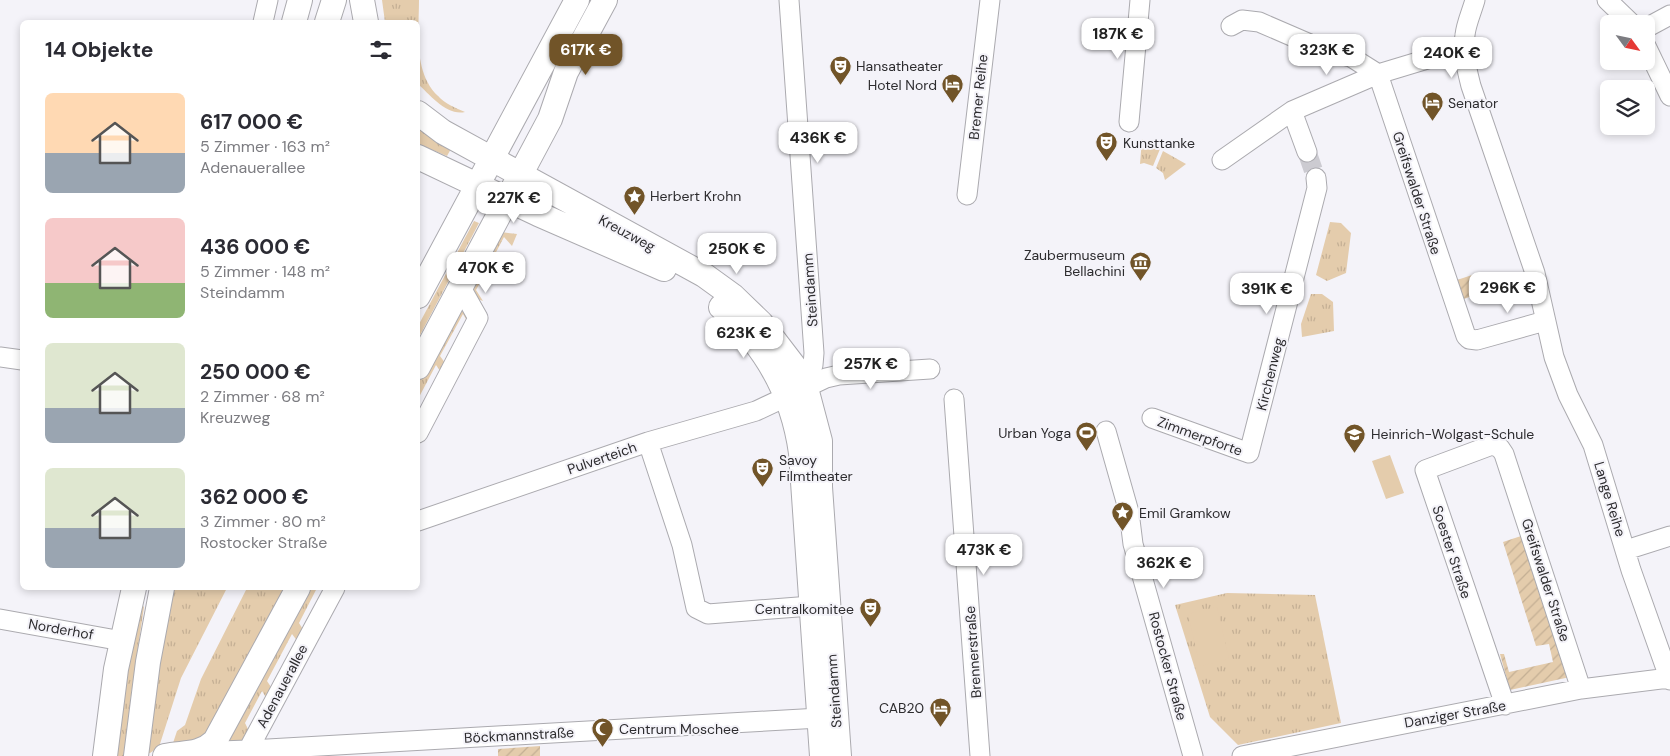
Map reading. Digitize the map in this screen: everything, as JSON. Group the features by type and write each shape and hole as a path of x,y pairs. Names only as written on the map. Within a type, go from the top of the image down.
{"main road":[{"path":"295,20 300,0"},
{"path":"313,20 319,0"},
{"path":"328,20 334,0"},
{"path":"362,0 366,20"},
{"path":"420,292 577,0"},
{"path":"420,363 550,119 566,72 605,0"},
{"name":"Kreuzweg","path":"420,115 443,132 715,282 748,309 771,333 791,360 796,392"},
{"name":"Kreuzweg","path":"420,159 658,266 701,290 730,314 751,336 769,361 796,392"},
{"name":"Steindamm","path":"796,392 796,425 802,453 822,756"},
{"name":"Steindamm","path":"796,392 820,441 820,487 839,756"},
{"path":"105,756 112,693 134,590"},
{"path":"136,756 148,662 162,590"},
{"path":"165,756 197,753 209,748 228,720 297,590"}],"street":[{"path":"263,20 268,0"},
{"name":"Steindamm","path":"789,0 814,353 813,365 796,392"},
{"name":"Bremer Reihe","path":"967,195 990,0"},
{"path":"1129,122 1140,0"},
{"name":"Lange Reihe","path":"1462,0 1460,20 1471,86 1535,273 1545,321 1568,395 1593,445 1670,679"},
{"name":"Lange Reihe","path":"1464,40 1475,0"},
{"path":"1607,0 1623,15"},
{"path":"1655,23 1670,15"},
{"path":"1231,26 1239,21 1253,21 1326,51 1351,58 1378,74"},
{"path":"1222,160 1292,110 1464,40"},
{"path":"1326,51 1342,66 1352,85"},
{"path":"1655,65 1670,96"},
{"name":"Greifswalder Straße","path":"1378,74 1456,308 1469,339 1477,340 1494,336 1545,321"},
{"path":"1292,110 1307,152"},
{"name":"Kirchenweg","path":"1249,453 1317,188 1316,178"},
{"path":"420,429 478,318 460,286"},
{"path":"0,357 20,360"},
{"name":"Pulverteich","path":"420,520 648,442 756,411 796,392 840,375 930,369"},
{"name":"Brennerstraße","path":"954,399 980,756"},
{"name":"Zimmerpforte","path":"1152,418 1249,453"},
{"name":"Rostocker Straße","path":"1106,431 1129,512 1133,544 1194,756"},
{"path":"648,442 682,545 696,608 708,614 811,606"},
{"name":"Greifswalder Straße","path":"1497,446 1504,454 1581,689"},
{"name":"Soester Straße","path":"1497,446 1484,447 1425,470 1505,706"},
{"path":"1626,550 1670,536"},
{"name":"Adenauerallee","path":"248,750 334,590"},
{"name":"Norderhof","path":"0,618 122,641"},
{"name":"Danziger Straße","path":"1242,756 1505,706 1581,689 1670,679"},
{"name":"Böckmannstraße","path":"248,750 820,718"},
{"path":"209,748 220,751 248,750"}],"green space":[{"path":"382,0 419,0 418,20 385,20"},
{"path":"420,57 424,75 430,86 441,99 465,112 452,111 445,108 420,86"},
{"path":"420,123 452,147 447,156 420,145"},
{"path":"1142,139 1160,149 1153,166 1144,163 1140,164"},
{"path":"1163,151 1186,164 1165,180 1163,173 1156,168"},
{"path":"474,221 479,223 420,335 420,322"},
{"path":"1330,222 1341,223 1351,233 1346,273 1327,281 1316,275"},
{"path":"501,232 517,234 512,246 504,237 494,256 501,267 496,275 489,266 476,290 483,301 472,297 473,281"},
{"path":"1478,273 1485,291 1464,299 1457,280"},
{"path":"1311,294 1322,294 1333,302 1334,331 1302,337 1301,324"},
{"path":"463,300 470,326 463,314 440,356 448,367 443,375 436,365 420,395 420,380"},
{"path":"1390,455 1404,493 1386,499 1372,461"},
{"path":"1521,536 1570,677 1510,690 1500,654 1504,654 1509,672 1553,662 1549,644 1536,646 1503,542"},
{"path":"172,590 226,590 181,678 159,747 148,753 153,690"},
{"path":"246,590 288,590 207,738 172,746 177,731 185,725 201,679"},
{"path":"308,590 316,590 299,623 304,631 298,642 292,634 267,681 273,690 267,699 262,691 245,723 250,733 243,742 226,741"},
{"path":"1227,593 1315,595 1341,723 1238,745 1210,717 1175,605"},
{"path":"142,605 144,607 131,695 125,756 117,756 117,704"},
{"path":"1217,607 1229,659 1200,666 1188,614"},
{"path":"540,746 540,756 498,756 498,749"}],"tunnel":[{"path":"1307,152 1316,178"}],"place":[{"name":"Hansatheater","path":"840,85"},
{"name":"Hotel Nord","path":"953,104"},
{"name":"Senator","path":"1432,122"},
{"name":"Kunsttanke","path":"1107,162"},
{"name":"Herbert Krohn","path":"634,215"},
{"name":"Zaubermuseum Bellachini","path":"1141,282"},
{"name":"Urban Yoga","path":"1087,452"},
{"name":"Heinrich-Wolgast-Schule","path":"1355,453"},
{"name":"Savoy Filmtheater","path":"763,487"},
{"name":"Emil Gramkow","path":"1123,532"},
{"name":"Centralkomitee","path":"870,628"},
{"name":"CAB20","path":"940,727"},
{"name":"Centrum Moschee","path":"603,748"}]}
